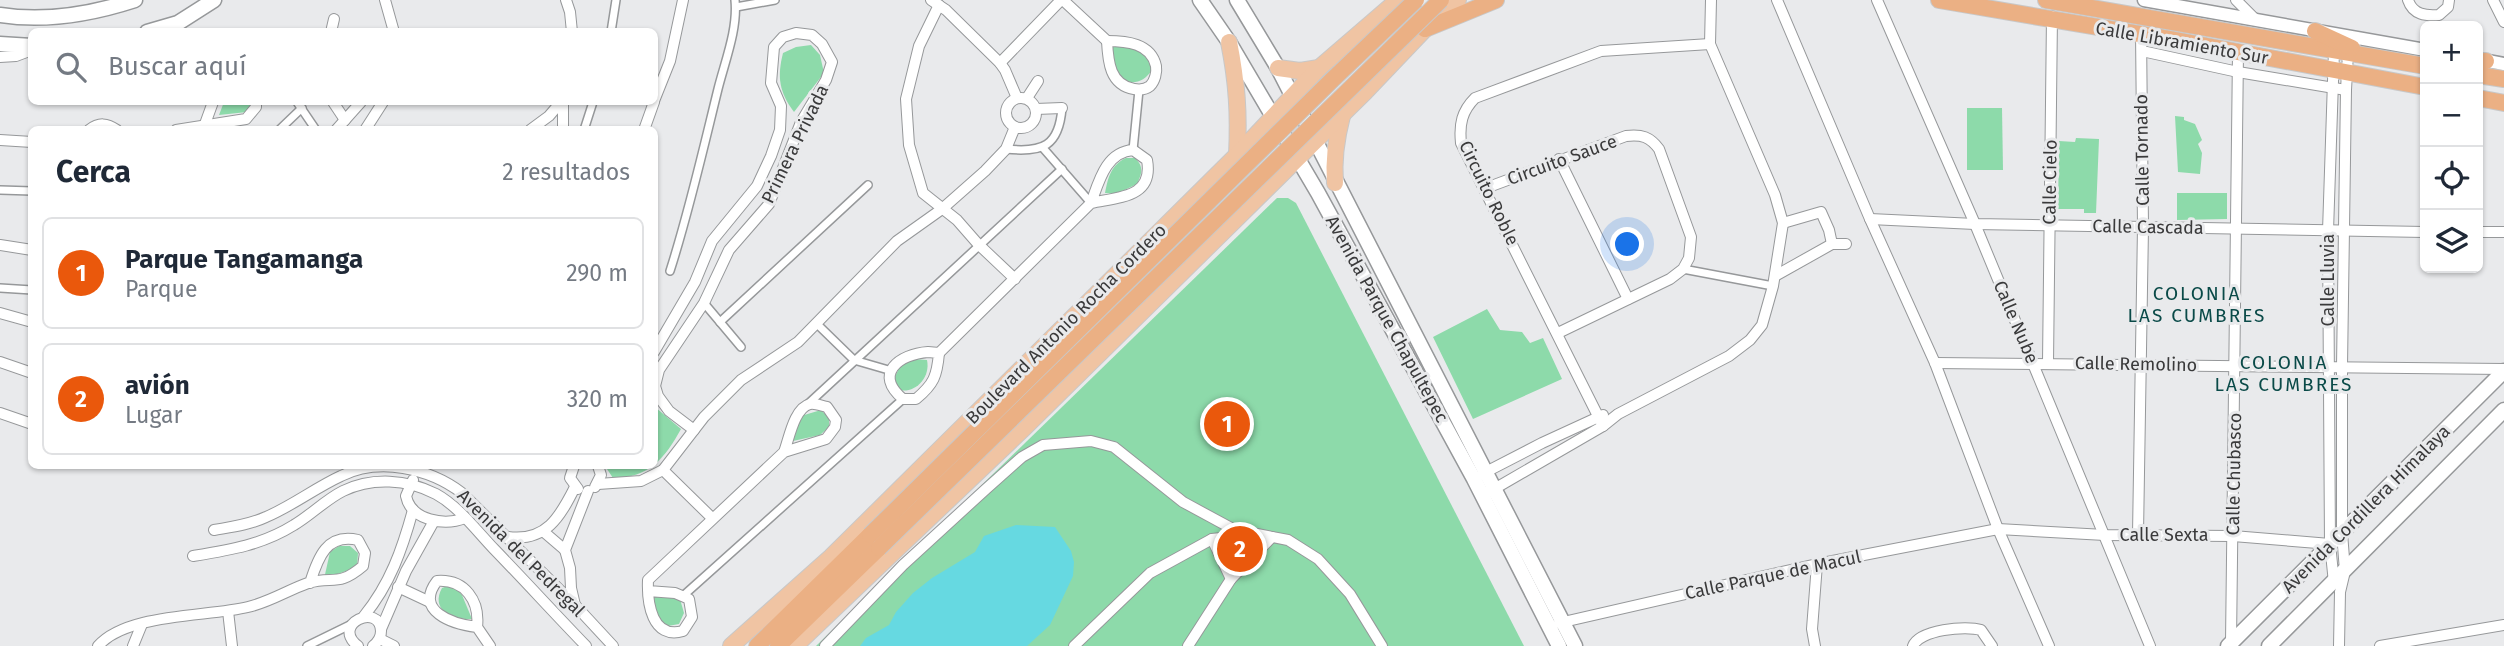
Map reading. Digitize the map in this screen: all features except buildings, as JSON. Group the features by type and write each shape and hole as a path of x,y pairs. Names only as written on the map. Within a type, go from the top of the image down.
{"highway":[{"path":"778,646 874,542 1333,79 1416,0"},
{"path":"757,646 794,610 874,542 1441,0"},
{"path":"1425,29 1496,0"},
{"name":"Calle Libramiento Sur","path":"1939,0 2052,19 2141,43 2238,53 2420,87"},
{"name":"Calle Libramiento Sur","path":"2049,1 2420,65"},
{"path":"2315,31 2374,57"},
{"path":"2483,66 2504,79"},
{"path":"2483,99 2504,103"},
{"path":"794,610 831,557"}],"main road":[{"path":"0,15 22,18 100,11 135,0"},
{"path":"160,28 178,23 214,0"},
{"name":"Avenida Parque Chapultepec","path":"1200,0 1297,159 1480,475"},
{"name":"Avenida Parque Chapultepec","path":"1237,0 1278,68 1556,624 1575,646"},
{"name":"Boulevard Antonio Rocha Cordero","path":"731,646 831,557 1237,155 1319,68 1398,0"},
{"path":"795,646 1023,429 1365,92 1425,29 1458,0"},
{"path":"1228,42 1237,81 1237,155 1256,160 1261,165 1266,174 1263,193"},
{"path":"0,44 28,48"},
{"path":"1333,57 1314,87 1312,96 1318,111 1334,112 1365,92"},
{"path":"1278,68 1300,71 1319,68"},
{"path":"1335,183 1335,149 1343,113"},
{"name":"Avenida Cordillera Himalaya","path":"2229,644 2504,370"},
{"name":"Avenida Cordillera Himalaya","path":"2269,646 2340,582 2504,410"},
{"name":"Avenida Parque Chapultepec","path":"1556,624 1559,646"}],"street":[{"path":"385,0 393,28"},
{"path":"566,0 572,28"},
{"path":"612,28 616,0"},
{"path":"658,91 670,61 683,0"},
{"path":"670,271 681,238 719,85 736,14 735,4 775,0"},
{"path":"1000,63 1062,0 1107,41 1133,44 1154,56 1157,71 1148,88 1139,90 1123,87 1114,76 1108,61 1107,41"},
{"path":"1692,45 1702,35 1705,0"},
{"path":"1488,492 1604,426 1618,414 1728,356 1750,341 1762,325 1774,281 1783,223 1775,195 1710,44 1711,0"},
{"path":"1777,0 1870,219 1935,363 1998,529 2049,646"},
{"name":"Calle Nube","path":"1877,0 1975,224 2150,646"},
{"path":"2144,0 2193,4 2256,20 2420,49"},
{"path":"2236,0 2256,20"},
{"path":"2408,0 2416,12 2425,16 2439,15 2448,7 2449,0"},
{"path":"2493,0 2504,22"},
{"name":"Calle Cielo","path":"2049,1 2052,19 2049,363"},
{"path":"1006,149 1023,151 1043,148 1060,129 1062,108 1036,109 1022,98 1000,63 935,3 919,46 906,99 909,145 923,193 957,220 1015,279"},
{"name":"Calle Tornado","path":"2138,534 2143,227 2142,17"},
{"path":"332,28 334,19"},
{"name":"Primera Privada","path":"658,345 695,282 712,241 757,186 771,156 780,130 781,106 771,83 774,47 783,37 796,33 812,35 822,44 832,62 826,80 801,122 769,204 729,250 704,303 658,374"},
{"path":"2141,43 2238,72 2346,90"},
{"name":"Circuito Roble","path":"1604,426 1461,143 1459,125 1467,106 1475,98 1601,51 1710,44"},
{"path":"0,57 16,56 28,50"},
{"name":"Calle Lluvia","path":"2340,582 2330,544 2328,231 2331,88 2339,71 2341,52"},
{"name":"Calle Chubasco","path":"2229,644 2233,536 2238,53"},
{"path":"2483,64 2504,64"},
{"name":"Calle Lluvia","path":"2339,71 2346,90 2339,646"},
{"path":"1036,109 1035,119 1029,126 1014,127 1007,121 1005,111 1009,103 1022,98 1038,81"},
{"path":"1133,150 1139,90"},
{"path":"205,124 212,105"},
{"path":"196,126 246,119 256,105"},
{"path":"282,126 299,105 313,126"},
{"path":"335,105 345,120"},
{"path":"340,126 358,105"},
{"path":"368,126 381,105"},
{"path":"535,126 559,105"},
{"path":"562,105 563,126"},
{"path":"585,126 592,105"},
{"path":"645,126 653,105"},
{"path":"95,126 112,126"},
{"path":"565,550 588,491 598,484 641,481 663,470 694,430 741,380 798,342 897,241 942,209 1006,149 1014,127"},
{"name":"Circuito Sauce","path":"1486,188 1559,159 1626,136 1640,135 1652,140 1659,149 1691,237 1689,258 1683,269"},
{"path":"0,140 28,142"},
{"path":"1043,148 1091,203"},
{"path":"939,353 914,353 899,359 889,379 894,392 902,399 916,399 933,382 938,369 939,353 1091,203 1101,176 1112,158 1124,151 1133,150 1147,160 1149,172 1142,187 1128,197 1091,203"},
{"path":"1559,159 1628,299"},
{"path":"784,453 797,416 805,407 1062,169"},
{"path":"720,322 868,185"},
{"path":"0,190 28,191"},
{"path":"1783,223 1821,212 1832,244"},
{"name":"Calle Cascada","path":"1870,219 1975,224 2420,232"},
{"path":"2483,232 2504,232"},
{"path":"1558,333 1670,279 1683,269 1774,281 1832,244 1846,244"},
{"path":"0,245 28,249"},
{"path":"0,288 28,290"},
{"path":"704,303 741,347"},
{"path":"0,313 28,321"},
{"path":"817,324 854,360 892,371"},
{"path":"0,362 28,372"},
{"name":"Calle Remolino","path":"1935,363 2504,370"},
{"name":"Primera Privada","path":"658,397 669,411 694,430"},
{"path":"684,596 902,399"},
{"path":"648,591 665,591 684,596 691,605 692,617 683,631 673,633 659,627 652,617 648,591 648,580 784,453 826,439 835,427 836,420 827,407 813,404 805,407"},
{"path":"0,414 28,423"},
{"path":"1480,475 1598,416 1618,414"},
{"path":"825,646 903,565 1022,457 1043,445 1091,441 1114,447 1183,502 1244,535"},
{"name":"Avenida del Pedregal","path":"214,530 262,519 355,470 364,469"},
{"name":"Avenida del Pedregal","path":"406,469 436,477 454,488 508,537 612,646"},
{"path":"572,469 570,478 575,487 588,491"},
{"path":"598,484 601,475 599,469"},
{"path":"663,470 712,518"},
{"path":"307,646 364,617 434,521 413,510 406,496 410,483 421,472"},
{"name":"Avenida del Pedregal","path":"193,556 242,548 270,538 297,524 336,495 358,486 391,481 410,483 443,498 466,518 586,646"},
{"path":"508,537 528,538 544,532 565,509 575,487"},
{"path":"565,509 578,517"},
{"path":"378,638 398,587 413,510"},
{"name":"Avenida del Pedregal","path":"434,521 446,523 466,518"},
{"name":"Calle Sexta","path":"1998,529 2105,535 2233,536 2330,544"},
{"name":"Calle Parque de Macul","path":"1556,624 1817,564 1998,529"},
{"path":"544,532 565,550 575,605"},
{"path":"1074,646 1150,573 1212,539 1244,535 1288,540 1318,559 1350,594 1382,646"},
{"path":"98,646 104,639 119,631 142,624 165,618 228,611 278,598 310,583 343,580 363,566 365,553 358,540 344,537 330,544 314,568 310,583"},
{"path":"1188,646 1231,579 1272,537"},
{"path":"1212,539 1231,579"},
{"path":"1815,646 1812,629 1817,564"},
{"path":"477,627 465,626 437,614 430,602 430,590 437,581 449,580 461,585 475,604 477,627 490,646"},
{"path":"398,587 430,602"},
{"path":"228,611 232,646"},
{"path":"364,617 378,622 378,638"},
{"path":"134,646 142,624"},
{"path":"352,624 350,631 354,645"},
{"path":"2380,646 2418,642 2504,625"},
{"path":"1913,646 1916,639 1923,635 1972,627 1981,630 1992,646"},
{"path":"378,638 394,646"}],"green space":[{"path":"1109,43 1143,50 1152,70 1135,82 1116,76"},
{"path":"811,45 820,55 824,73 794,112 785,98 781,84 783,53 796,47"},
{"path":"223,105 250,105 247,112 219,115"},
{"path":"1967,108 2002,108 2003,170 1967,170"},
{"path":"2175,116 2184,117 2184,120 2195,124 2202,140 2198,144 2202,153 2200,174 2178,172"},
{"path":"2076,138 2099,139 2096,213 2084,213 2084,209 2058,209 2059,141 2075,142"},
{"path":"1126,158 1135,158 1140,164 1141,173 1137,184 1116,194 1105,193 1111,172"},
{"path":"2177,193 2227,193 2227,219 2177,220"},
{"path":"1277,198 1288,198 1296,203 1524,646 816,646"},
{"path":"1487,309 1500,330 1522,332 1530,343 1543,338 1562,379 1473,419 1433,337"},
{"path":"927,360 928,367 923,379 914,388 902,391 895,389 893,381 902,362"},
{"path":"658,410 681,429 658,461"},
{"path":"821,410 829,418 829,427 820,435 793,441 801,416"},
{"path":"607,469 648,469 626,477 613,478"},
{"path":"339,546 350,546 358,553 357,567 324,579 330,552"},
{"path":"453,584 462,595 472,619 457,618 441,608 439,596 442,588"},
{"path":"651,596 680,599 684,613 679,624 668,626 656,617"}],"water":[{"path":"1016,525 1055,527 1071,551 1074,562 1073,576 1050,625 1027,646 860,646 866,638 889,625 896,612 913,593 975,552 984,536"}],"place":[{"name":"Parque Tangamanga","path":"1227,424"},
{"name":"avión","path":"1240,549"}],"district":[{"name":"COLONIA LAS CUMBRES","path":"2197,304"},
{"name":"COLONIA LAS CUMBRES","path":"2284,373"}]}
